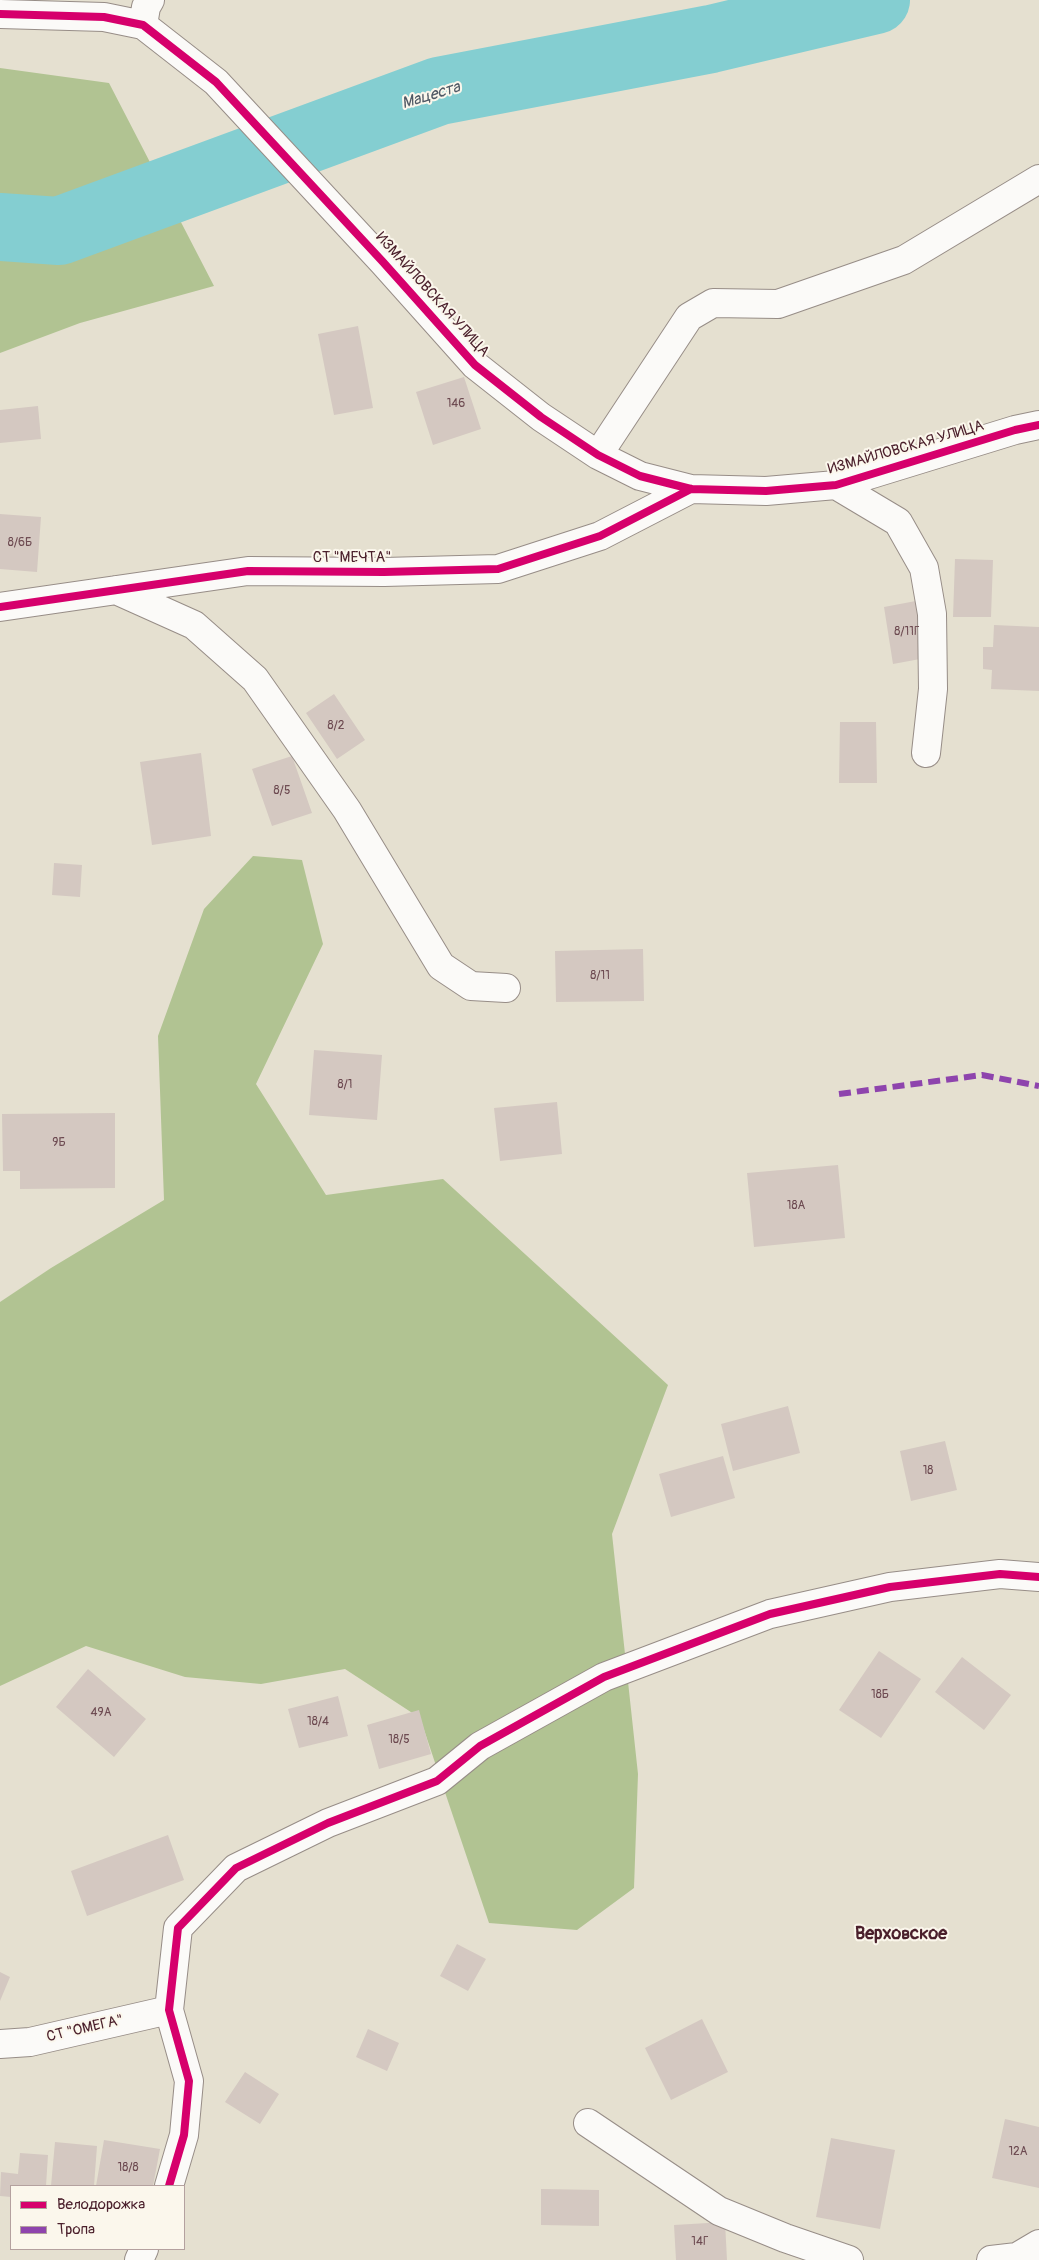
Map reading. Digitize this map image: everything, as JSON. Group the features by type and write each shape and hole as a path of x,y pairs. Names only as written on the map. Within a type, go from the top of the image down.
{"street":[{"name":"ИЗМАЙЛОВСКАЯ УЛИЦА","path":"0,14 104,17 147,13 216,82 383,262 475,365 541,417 598,455 640,476 691,489 766,492 836,485 1015,430 1039,425"},
{"path":"598,455 688,317 713,303 778,304 904,260 1039,179"},
{"path":"836,485 898,522 924,568 932,614 933,688 926,753"},
{"name":"СТ \"МЕЧТА\"","path":"0,607 248,571 384,572 498,569 600,536 691,489"},
{"path":"116,590 194,626 255,679 347,810 441,966 471,986 506,988"},
{"path":"169,2185 184,2135 189,2081 169,2010 178,1928 236,1868 328,1823 437,1781 480,1746 604,1676 770,1614 890,1588 1000,1574 1039,1577"},
{"name":"СТ \"ОМЕГА\"","path":"0,2044 30,2042 169,2010"},
{"path":"588,2122 719,2211 785,2238 849,2260"},
{"path":"992,2260 1017,2256 1039,2244"}],"green space":[{"path":"0,68 109,83 214,286 80,323 0,353"},
{"path":"253,856 302,860 323,944 256,1084 326,1195 443,1179 668,1385 612,1534 638,1774 634,1888 577,1930 489,1923 420,1718 345,1669 261,1684 185,1677 86,1646 0,1686 0,1302 51,1268 164,1200 158,1036 204,909"}],"building":[{"path":"358,326 373,408 334,415 318,334"},
{"path":"464,377 481,429 433,445 416,392"},
{"path":"38,406 41,439 0,443 0,410"},
{"path":"0,514 41,517 37,572 0,569"},
{"path":"955,559 993,560 991,617 953,617"},
{"path":"921,600 931,657 893,664 884,607"},
{"path":"994,625 1039,627 1039,691 991,689 992,670 983,669 983,647 993,647"},
{"path":"334,694 365,740 337,759 306,713"},
{"path":"840,722 876,722 877,783 839,783"},
{"path":"201,753 211,836 152,845 140,762"},
{"path":"292,756 312,813 272,826 252,769"},
{"path":"54,863 82,865 80,897 52,895"},
{"path":"643,949 644,1001 556,1002 555,951"},
{"path":"314,1050 382,1055 377,1120 309,1115"},
{"path":"557,1102 562,1154 500,1161 494,1108"},
{"path":"115,1113 115,1188 20,1189 20,1171 3,1171 2,1114"},
{"path":"838,1165 845,1238 754,1247 747,1173"},
{"path":"788,1406 800,1453 733,1471 721,1424"},
{"path":"945,1441 957,1490 911,1501 900,1451"},
{"path":"723,1456 735,1498 671,1517 659,1474"},
{"path":"879,1651 921,1679 881,1738 839,1710"},
{"path":"962,1657 1011,1695 984,1730 935,1692"},
{"path":"88,1669 146,1719 114,1757 56,1707"},
{"path":"338,1696 348,1736 299,1748 288,1709"},
{"path":"419,1710 431,1754 379,1769 367,1725"},
{"path":"168,1835 184,1880 87,1916 71,1871"},
{"path":"457,1944 486,1959 468,1991 440,1976"},
{"path":"0,1972 10,1977 0,2001"},
{"path":"702,2019 728,2072 671,2100 645,2048"},
{"path":"368,2029 399,2043 387,2071 356,2057"},
{"path":"245,2072 279,2094 260,2124 225,2102"},
{"path":"1005,2119 1039,2127 1039,2188 992,2178"},
{"path":"831,2138 895,2150 880,2229 816,2217"},
{"path":"104,2140 160,2149 153,2185 96,2185"},
{"path":"55,2142 97,2146 94,2185 51,2185"},
{"path":"20,2153 48,2155 46,2185 10,2185 10,2197 0,2196 1,2172 18,2174"},
{"path":"541,2189 599,2190 599,2226 541,2225"},
{"path":"725,2222 727,2260 676,2260 674,2225"}],"waterway":[{"name":"Мацеста","path":"0,227 59,231 439,91 711,39 876,0"}],"marked path":[{"path":"839,1094 982,1075 1039,1086"}],"cycle path":[{"path":"0,14 104,17 143,25 216,82 383,262 475,365 541,417 598,455 640,476 691,489 766,491 836,485 1015,430 1039,425"},
{"path":"0,607 248,571 384,572 498,569 600,536 691,489"},
{"path":"169,2185 184,2135 189,2081 169,2010 178,1928 236,1868 328,1823 437,1781 480,1746 604,1677 770,1614 890,1587 1000,1574 1039,1577"}],"district":[{"name":"Верховское","path":"901,1934"}]}
